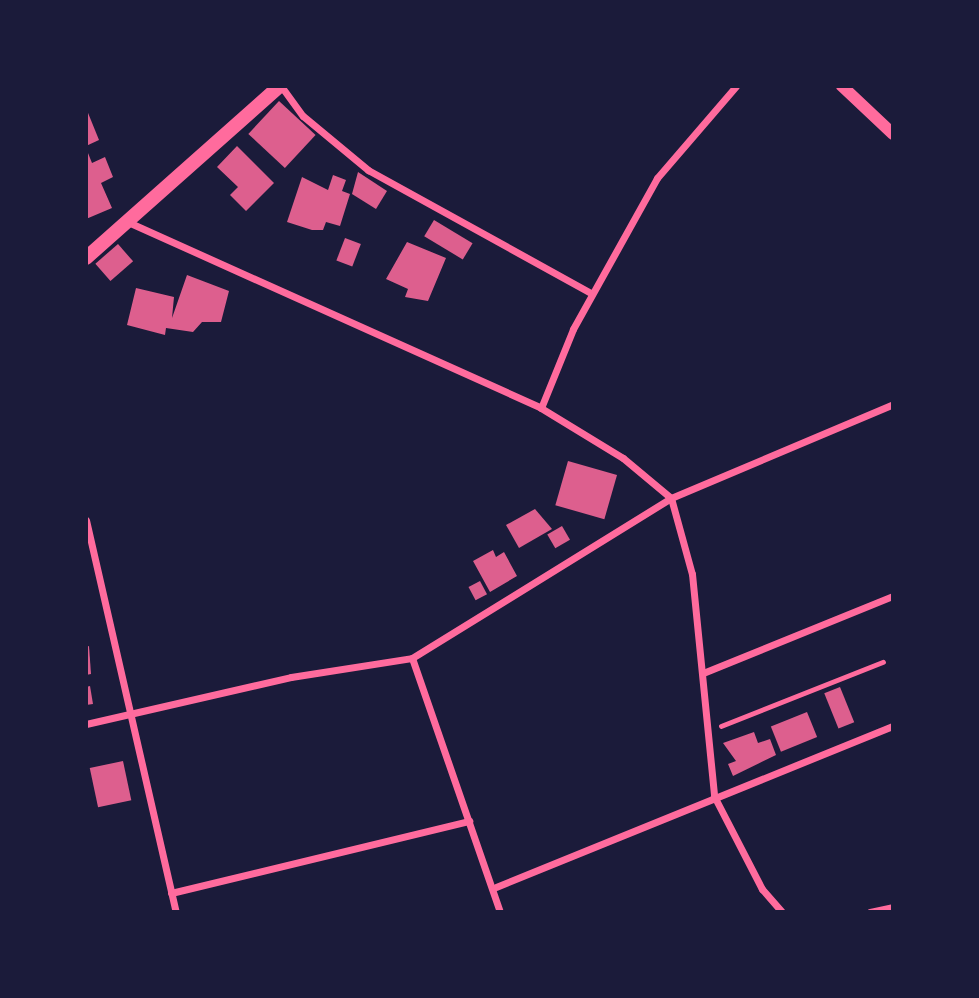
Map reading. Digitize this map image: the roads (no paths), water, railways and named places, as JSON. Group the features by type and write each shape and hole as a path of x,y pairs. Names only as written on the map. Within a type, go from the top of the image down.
{"main road":[{"path":"86,258 280,86"}],"street":[{"path":"280,86 303,116 368,170 591,293"},
{"path":"541,408 591,293 657,178 736,86"},
{"path":"842,86 893,134"},
{"path":"126,221 541,408 623,458 671,498 692,574 713,796 762,889 782,912"},
{"path":"86,724 131,716 291,677 412,658 671,498 893,404"},
{"path":"86,520 176,912"},
{"path":"702,673 893,596"},
{"path":"412,658 469,821 496,887 500,912"},
{"path":"496,887 713,796 893,726"},
{"path":"172,893 469,821"},
{"path":"870,912 893,907"}]}
